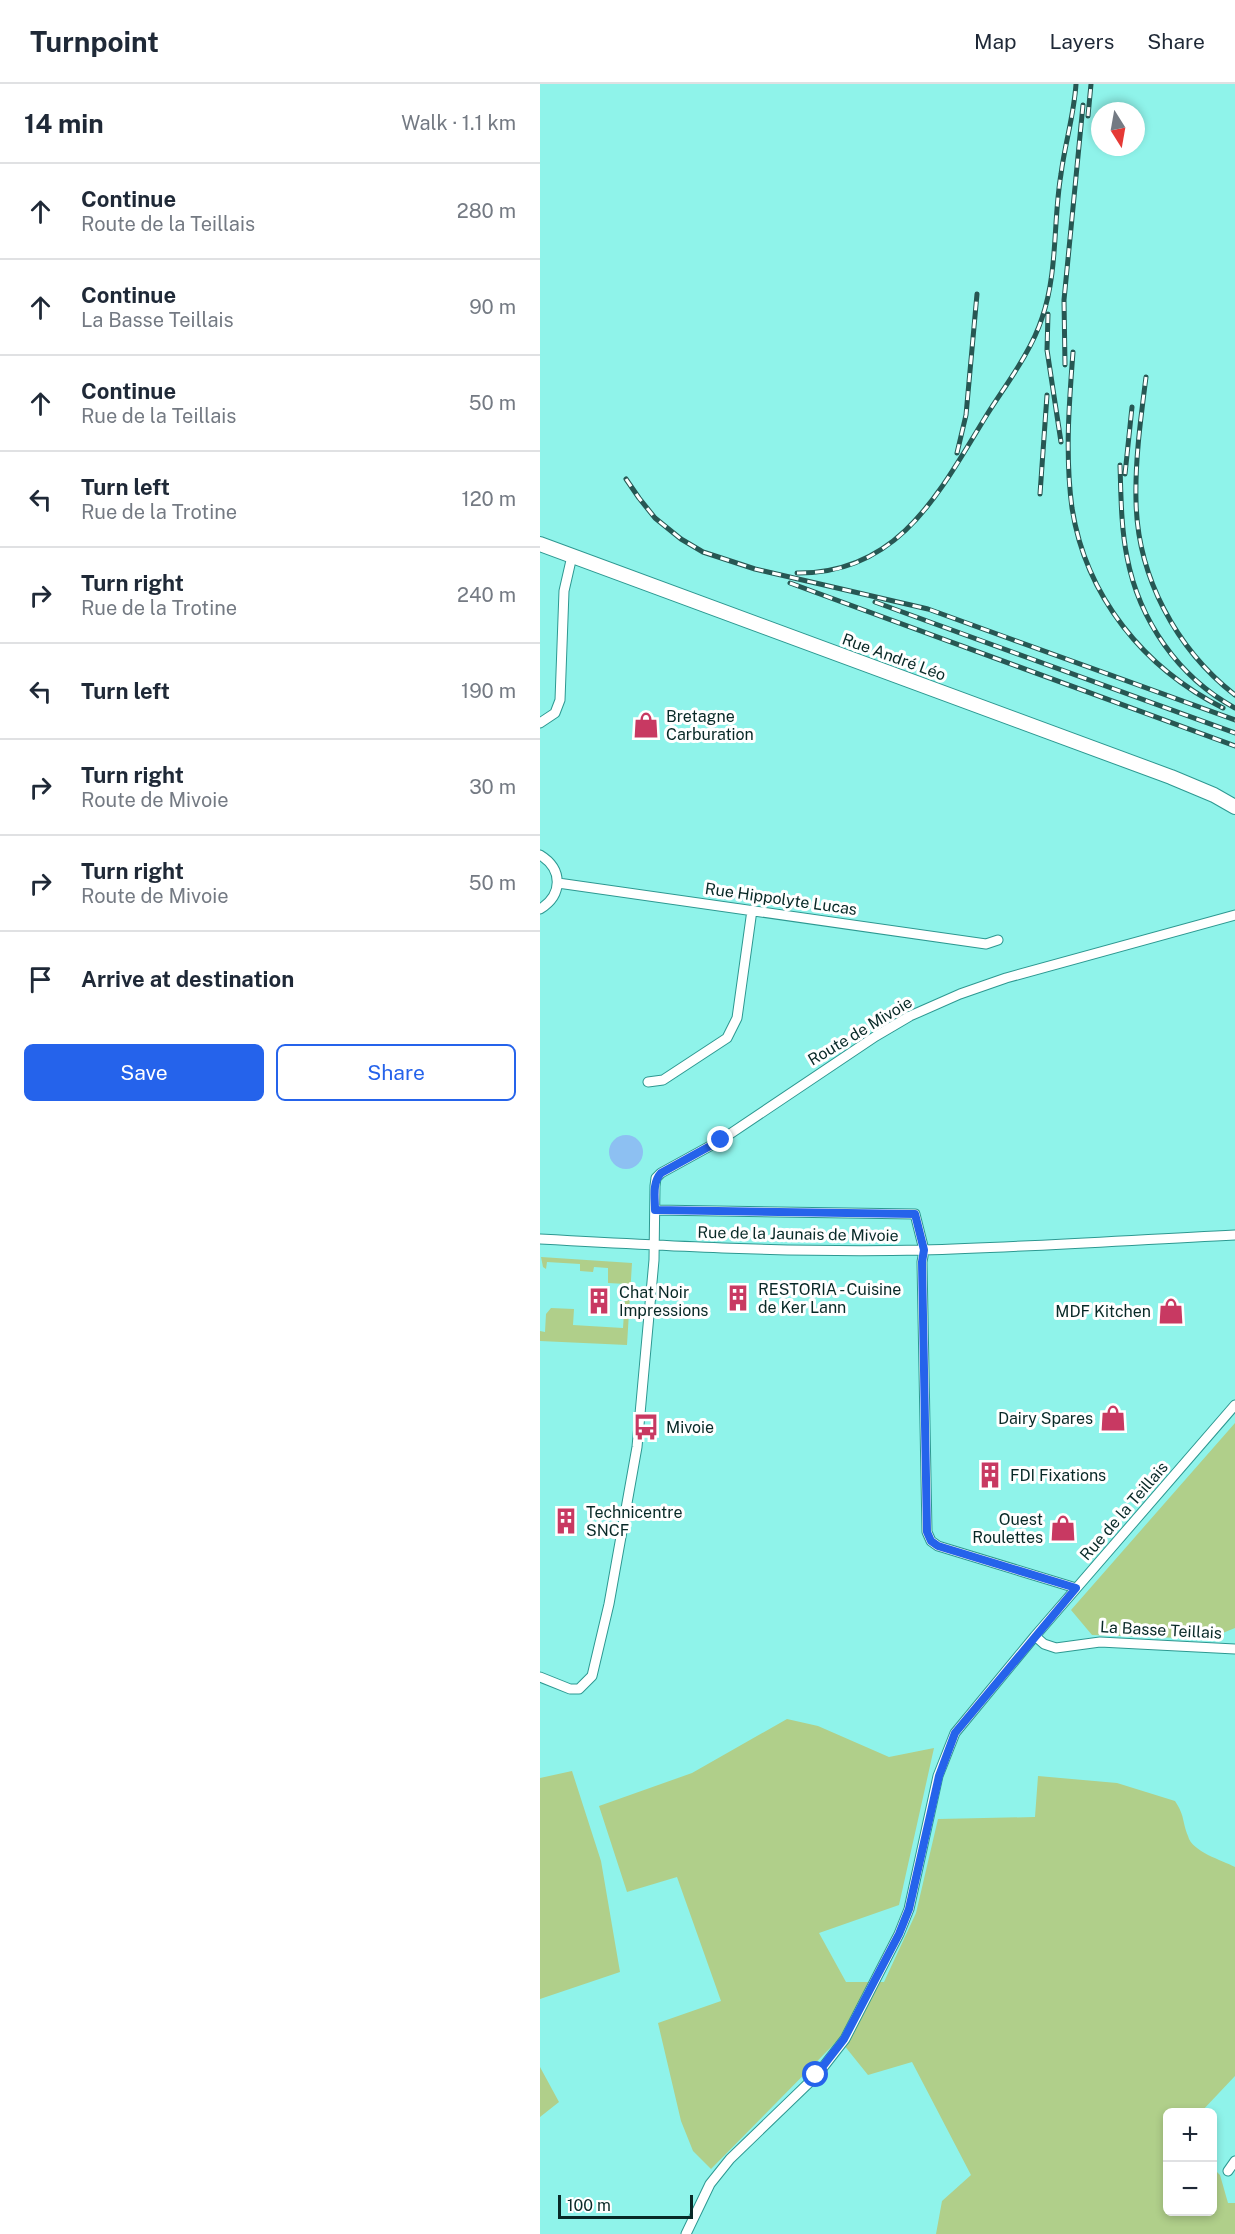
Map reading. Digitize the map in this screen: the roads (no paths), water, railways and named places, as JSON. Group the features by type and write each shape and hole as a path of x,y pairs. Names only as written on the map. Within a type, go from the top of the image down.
{"street":[{"name":"Rue André Léo","path":"540,544 1171,777 1214,795 1235,807"},
{"path":"540,723 555,713 560,700 564,591 572,556"},
{"path":"540,855 550,862 556,872 558,883 556,893 550,902 540,909"},
{"name":"Rue Hippolyte Lucas","path":"558,883 986,944 999,940"},
{"path":"648,1082 663,1080 727,1038 737,1018 752,910"},
{"name":"Route de Mivoie","path":"540,1677 570,1689 579,1689 592,1676 609,1604 637,1447 648,1341 656,1178 721,1140 876,1036 910,1016 960,994 1006,978 1235,915"},
{"path":"655,1210 915,1214 924,1250 922,1262 927,1532 931,1541 938,1546 1076,1588"},
{"name":"Rue de la Jaunais de Mivoie","path":"540,1239 654,1246 790,1250 924,1250 1235,1235"},
{"name":"Rue de la Teillais","path":"1035,1636 1235,1405"},
{"path":"686,2234 710,2184 730,2159 816,2075 850,2030 899,1934 909,1909 939,1776 955,1733 1035,1636"},
{"name":"La Basse Teillais","path":"1035,1636 1044,1644 1056,1648 1100,1641 1235,1649"},
{"path":"1228,2170 1235,2161"}],"water":[{"path":"626,1135 638,1140 643,1152 638,1164 626,1169 614,1164 609,1152 614,1140"}],"railway":[{"path":"797,573 833,570 864,559 891,543 914,522 953,470 1025,355 1042,318 1051,283 1059,192 1076,84"},
{"path":"1088,116 1091,84"},
{"path":"1065,365 1064,300 1083,105"},
{"path":"957,453 966,415 977,294"},
{"path":"1048,314 1047,350 1061,442"},
{"path":"1073,352 1068,430 1070,488 1079,541 1090,571 1105,600 1144,651 1194,692 1223,708"},
{"path":"1146,377 1136,485 1138,528 1144,556 1152,583 1178,633 1214,677 1235,695"},
{"path":"1040,494 1047,395"},
{"path":"1125,474 1132,407"},
{"path":"1120,465 1125,546 1141,603 1151,624 1179,663 1214,695 1235,708"},
{"path":"626,479 655,518 681,539 703,552 755,569 928,609 1235,720"},
{"path":"790,583 1235,746"},
{"path":"875,602 1235,733"}],"place":[{"name":"Bretagne Carburation","path":"646,725"},
{"name":"RESTORIA - Cuisine de Ker Lann","path":"738,1298"},
{"name":"Chat Noir Impressions","path":"599,1301"},
{"name":"MDF Kitchen","path":"1171,1311"},
{"name":"Dairy Spares","path":"1113,1418"},
{"name":"Mivoie","path":"646,1427"},
{"name":"FDI Fixations","path":"990,1475"},
{"name":"Technicentre SNCF","path":"566,1521"},
{"name":"Ouest Roulettes","path":"1063,1528"}]}
